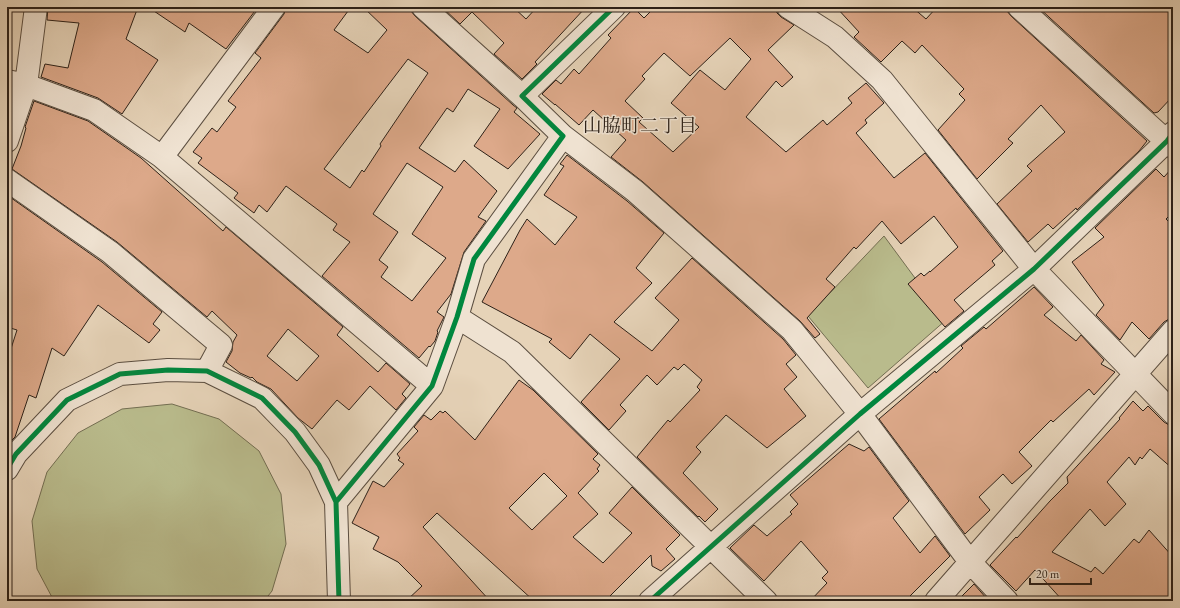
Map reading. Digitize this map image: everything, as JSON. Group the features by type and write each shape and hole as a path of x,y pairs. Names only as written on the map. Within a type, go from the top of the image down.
{"street":[{"path":"7,141 17,83 36,7"},
{"path":"162,157 274,7"},
{"path":"423,7 522,96 562,136 635,191 792,330 860,414 970,562 1007,601"},
{"path":"522,96 614,7"},
{"path":"788,7 836,37 882,80 1034,269 1173,413"},
{"path":"650,601 860,414 1034,269 1171,140 1019,7"},
{"path":"17,83 94,110 162,157 432,386"},
{"path":"336,502 432,386 457,317 474,259 562,136"},
{"path":"7,180 110,252 221,345 207,371"},
{"path":"457,317 512,352 766,601"},
{"path":"936,601 1173,331"},
{"path":"7,469 16,454 67,400 120,374 168,370 207,371 262,398 295,432 319,465 336,502 339,601"}],"green space":[{"path":"884,236 946,320 868,388 808,316"},
{"path":"172,404 219,419 259,451 281,494 286,544 272,591 264,601 54,601 37,569 32,521 47,472 78,433 122,409"}],"building":[{"path":"48,7 138,7 126,39 158,60 122,114 98,98 41,77 45,64 68,68 79,23 47,20"},
{"path":"148,7 258,7 226,49 189,23 185,32"},
{"path":"286,7 351,7 334,30 368,53 387,30 363,7 411,7 411,11 415,16 517,108 514,112 540,134 508,169 474,146 500,109 468,89 453,112 447,108 419,148 455,172 464,160 497,191 478,217 486,221 464,252 451,294 437,312 444,317 437,331 435,341 419,358 322,276 350,242 333,230 337,224 286,186 267,212 259,205 254,213 234,198 238,193 198,163 202,158 193,152 212,128 217,132 236,107 228,101 261,58 255,53 284,14","holes":["408,59 428,73 380,144 381,146 364,172 362,170 350,188 324,169","407,163 443,187 412,234 446,258 412,301 381,277 388,267 379,260 398,232 373,214"]},
{"path":"442,7 513,7 526,19 537,7 586,7 535,62 537,64 522,79 494,54 504,43 472,12 460,24"},
{"path":"655,7 776,7 777,13 781,17 794,25 768,50 793,77 782,87 776,81 746,117 786,152 823,120 827,125 852,103 848,98 866,83 884,103 865,120 867,123 856,133 894,178 925,153 1003,251 992,261 995,265 954,300 964,311 945,327 908,284 921,273 924,276 930,272 958,247 934,216 901,244 882,221 856,249 854,247 826,279 835,287 807,318 820,334 815,338 800,321 643,182 611,157 626,140 593,110 579,125 542,94 556,80 561,84 574,69 579,74 611,38 608,35 634,8 644,18","holes":["730,38 751,59 725,90 700,70 671,103 699,127 673,152 639,122 643,118 625,101 645,79 642,76 664,53 690,76"]},
{"path":"836,7 912,7 926,19 937,7 1007,7 1007,11 1011,16 1147,141 1139,151 1077,210 1076,208 1053,229 1048,224 1028,242 997,204 1032,171 1027,166 1065,132 1041,105 1008,139 1013,143 977,179 938,130 965,100 959,94 964,89 922,45 915,53 902,41 881,62 854,37 859,32"},
{"path":"1038,7 1173,7 1173,96 1158,112 1154,113"},
{"path":"34,101 88,121 141,158 223,231 226,227 343,327 337,335 378,372 386,363 410,384 402,394 406,398 396,410 370,386 349,410 337,400 312,429 298,418 271,389 257,382 252,377 251,378 240,373 226,362 232,351 233,342 237,335 212,311 207,317 117,242 12,169 21,146 25,127","holes":["288,329 319,356 297,381 267,356"]},
{"path":"567,155 627,201 664,233 636,268 652,283 614,322 652,351 679,320 655,298 692,258 783,339 796,355 786,364 797,377 784,389 806,416 767,448 726,415 696,447 701,452 683,473 718,509 705,522 699,516 698,517 637,457 668,420 670,422 700,390 697,387 702,380 684,364 678,370 674,367 657,385 647,375 620,405 626,411 609,430 581,402 620,359 590,334 570,359 549,342 552,339 482,302 527,219 555,245 577,217 544,195 564,166 560,164"},
{"path":"1173,167 1173,212 1166,219 1173,226 1173,319 1169,319 1164,322 1149,339 1132,322 1120,340 1096,315 1104,305 1072,262 1104,237 1095,228 1156,169 1164,177"},
{"path":"7,195 102,262 162,312 153,324 160,330 149,343 98,305 64,356 52,348 36,398 29,395 15,437 7,445 7,361 17,330 7,327"},
{"path":"1034,287 1053,307 1044,315 1076,341 1081,335 1104,360 1101,364 1115,372 1094,395 1089,389 1053,422 1051,420 1019,452 1032,466 1012,484 1003,474 979,497 990,510 965,534 879,419 935,371 936,373 963,348 961,346 984,327 986,329"},
{"path":"519,380 533,390 598,454 593,459 600,465 597,469 599,471 578,493 598,514 573,537 603,563 632,533 609,513 632,487 680,535 666,549 675,559 661,571 652,566 651,555 605,601 534,601 437,513 423,527 490,601 406,601 422,586 398,562 373,549 379,537 352,523 373,481 384,487 404,464 398,460 400,458 397,454 418,431 414,427 424,415 431,420 440,411 443,413 445,411 475,440","holes":["544,473 567,496 532,530 509,508"]},
{"path":"1133,401 1143,411 1148,406 1164,422 1169,425 1173,425 1173,469 1150,449 1142,459 1140,457 1135,465 1129,457 1107,482 1126,504 1105,526 1090,509 1052,552 1091,572 1095,567 1103,574 1134,539 1139,543 1149,530 1173,557 1173,601 1063,601 1035,570 1016,591 990,565 1068,483 1067,477 1120,419 1119,418"},
{"path":"849,444 864,451 869,447 909,501 893,518 920,553 935,536 950,556 905,601 810,601 827,583 822,578 828,572 801,541 764,581 730,548 754,525 767,536 792,514 790,512 798,504 790,495"},
{"path":"974,584 987,599 985,601 957,601"}],"cycle path":[{"path":"336,502 432,386 457,317 474,259 563,136 522,96 614,7"},
{"path":"650,601 860,414 1034,269 1167,141 1173,133"},
{"path":"7,469 16,454 67,400 120,374 168,370 207,371 262,398 295,432 319,465 336,502 339,601"}],"district":[{"name":"山脇町二丁目","path":"640,125"}]}
